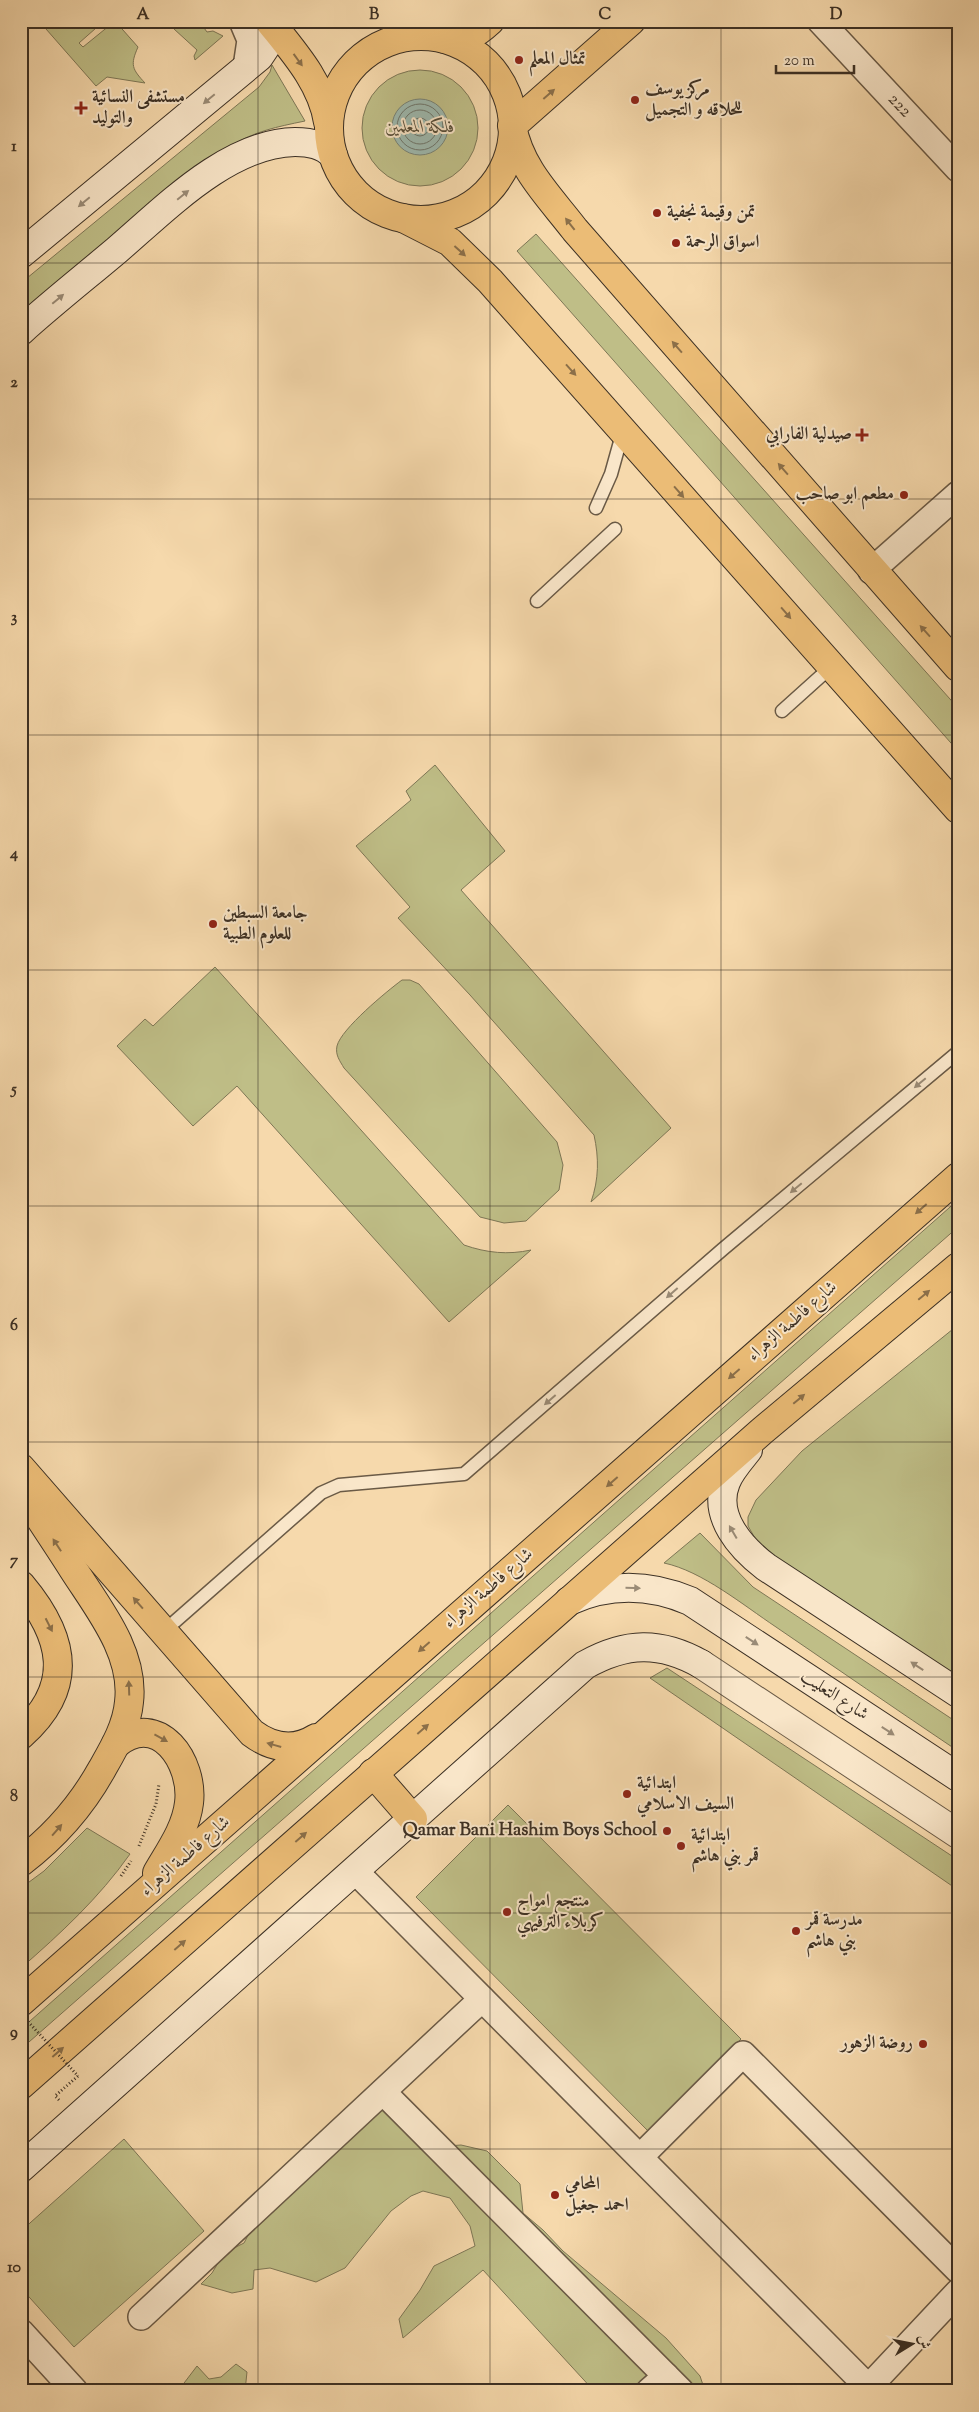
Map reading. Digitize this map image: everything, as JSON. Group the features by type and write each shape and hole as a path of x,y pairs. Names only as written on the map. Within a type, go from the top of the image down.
{"main road":[{"path":"21,254 246,67 264,50 268,34 268,21"},
{"path":"268,21 311,78 325,105 333,155 342,175 359,196 382,212 403,218 441,236 465,254 623,429 958,809"},
{"path":"392,21 475,54 493,71 506,93 511,109 516,146 523,162 575,230 871,571 958,667"},
{"path":"329,124 332,102 341,81 359,59 384,43 412,36 455,40 470,37 490,21"},
{"path":"403,218 433,219 447,216 474,203 490,188 503,169 510,148 512,126 631,21"},
{"path":"21,331 177,199 226,164 258,149 292,142 318,145 333,155"},
{"name":"شارع فاطمة الزهراء","path":"21,2002 958,1177"},
{"path":"21,2084 762,1431 958,1267"},
{"path":"762,1431 729,1476 722,1498 727,1520 735,1535 748,1551 766,1567 958,1693"},
{"path":"21,1468 252,1733 265,1742 282,1747 297,1746 313,1740 334,1726"},
{"path":"21,1489 95,1603 119,1646 129,1680 129,1703 116,1744 97,1778 68,1818 47,1841 21,1862"},
{"path":"21,1585 45,1617 53,1634 59,1658 57,1673 49,1698 24,1732"},
{"name":"شارع التعليب","path":"569,1601 605,1589 642,1588 678,1596 711,1615 952,1770"},
{"path":"21,2168 356,1872 572,1677 600,1656 625,1649 652,1647 669,1650 701,1664 958,1834"},
{"path":"116,1744 127,1736 140,1733 161,1737 175,1750 183,1763 188,1778 189,1802 186,1818 172,1846 141,1897"},
{"path":"373,1774 413,1819"}],"street":[{"path":"242,21 250,40 246,67"},
{"name":"222","path":"820,21 958,169"},
{"path":"871,571 958,494"},
{"path":"356,1872 640,2157 868,2390 958,2292"},
{"path":"141,2317 482,1999"},
{"path":"640,2157 743,2054 958,2270"},
{"path":"383,2092 666,2386"},
{"path":"21,2332 75,2391"}],"lane":[{"path":"596,508 611,474 623,429"},
{"path":"537,601 616,529"},
{"path":"782,711 832,666"},
{"path":"163,1632 321,1493 339,1485 464,1474 723,1249 958,1052"}],"path":[{"path":"138,1848 156,1804 159,1780"},
{"path":"119,1878 134,1856"},
{"path":"21,2014 78,2076 55,2096"}],"green space":[{"path":"39,21 104,21 79,43 83,47 115,21 138,47 133,63 137,74 145,83 107,77 96,86"},
{"path":"174,21 190,21 191,24 199,21 207,32 213,31 223,36 195,60 194,56 197,50 174,29"},
{"path":"272,65 305,121 258,133 230,146 21,319 21,283 259,87 270,72"},
{"name":"فلكة المعلمين","path":"420,70 442,75 461,87 473,106 478,128 473,150 461,169 442,181 420,186 398,181 379,169 367,150 362,128 367,106 379,87 398,75"},
{"path":"536,234 958,708 958,751 517,251"},
{"path":"435,765 505,851 461,890 671,1128 591,1202 596,1185 597,1168 594,1135 470,995 398,918 410,907 356,846 411,800 406,791"},
{"path":"215,967 464,1245 498,1252 531,1250 449,1322 237,1086 193,1126 117,1046 145,1019 153,1026"},
{"path":"402,980 410,980 419,984 557,1142 563,1165 559,1190 526,1221 504,1223 480,1217 344,1068 337,1052 340,1039 365,1011"},
{"path":"958,1200 958,1227 21,2049 21,2029"},
{"path":"958,1325 958,1683 790,1571 755,1538 748,1526 748,1517 756,1500 802,1451"},
{"path":"700,1533 753,1587 958,1723 958,1751 722,1590 693,1573 664,1563"},
{"path":"667,1668 958,1860 958,1890 650,1678"},
{"path":"508,1805 741,2039 649,2132 416,1897"},
{"path":"87,1828 130,1854 106,1885 79,1914 21,1968 21,1888 44,1871"},
{"path":"376,2108 390,2109 447,2146 461,2145 487,2151 520,2184 523,2213 563,2251 666,2338 700,2376 705,2391 594,2391 483,2270 403,2338 399,2319 420,2290 434,2266 475,2246 470,2226 450,2198 423,2191 411,2196 391,2211 345,2268 316,2282 270,2268 254,2270 253,2289 232,2293 201,2284 212,2273 224,2253 244,2243 254,2224 333,2156"},
{"path":"124,2139 204,2231 74,2347 21,2288 21,2231"},
{"path":"236,2364 247,2372 245,2391 178,2391 197,2366 209,2379 221,2377"}],"water":[{"path":"414,99 426,99 440,107 448,121 446,138 440,147 426,155 414,155 404,150 397,143 392,133 392,121 397,111 404,104"}],"place":[{"name":"تمثال المعلم","path":"519,60"},
{"name":"مركز يوسف للحلاقه و التجميل","path":"635,100"},
{"name":"مستشفى النسائية والتوليد","path":"81,108"},
{"name":"تمن وقيمة نجفية","path":"657,213"},
{"name":"اسواق الرحمة","path":"676,243"},
{"name":"صيدلية الفارابي","path":"862,435"},
{"name":"مطعم ابو صاحب","path":"904,495"},
{"name":"جامعة السبطين للعلوم الطبية","path":"213,924"},
{"name":"ابتدائية السيف الاسلامي","path":"627,1794"},
{"name":"Qamar Bani Hashim Boys School","path":"667,1831"},
{"name":"ابتدائية قمر بني هاشم","path":"681,1846"},
{"name":"منتجع امواج كربلاء الترفيهي","path":"507,1912"},
{"name":"مدرسة قمر بني هاشم","path":"796,1931"},
{"name":"روضة الزهور","path":"923,2044"},
{"name":"المحامي احمد جغيل","path":"555,2195"}]}
